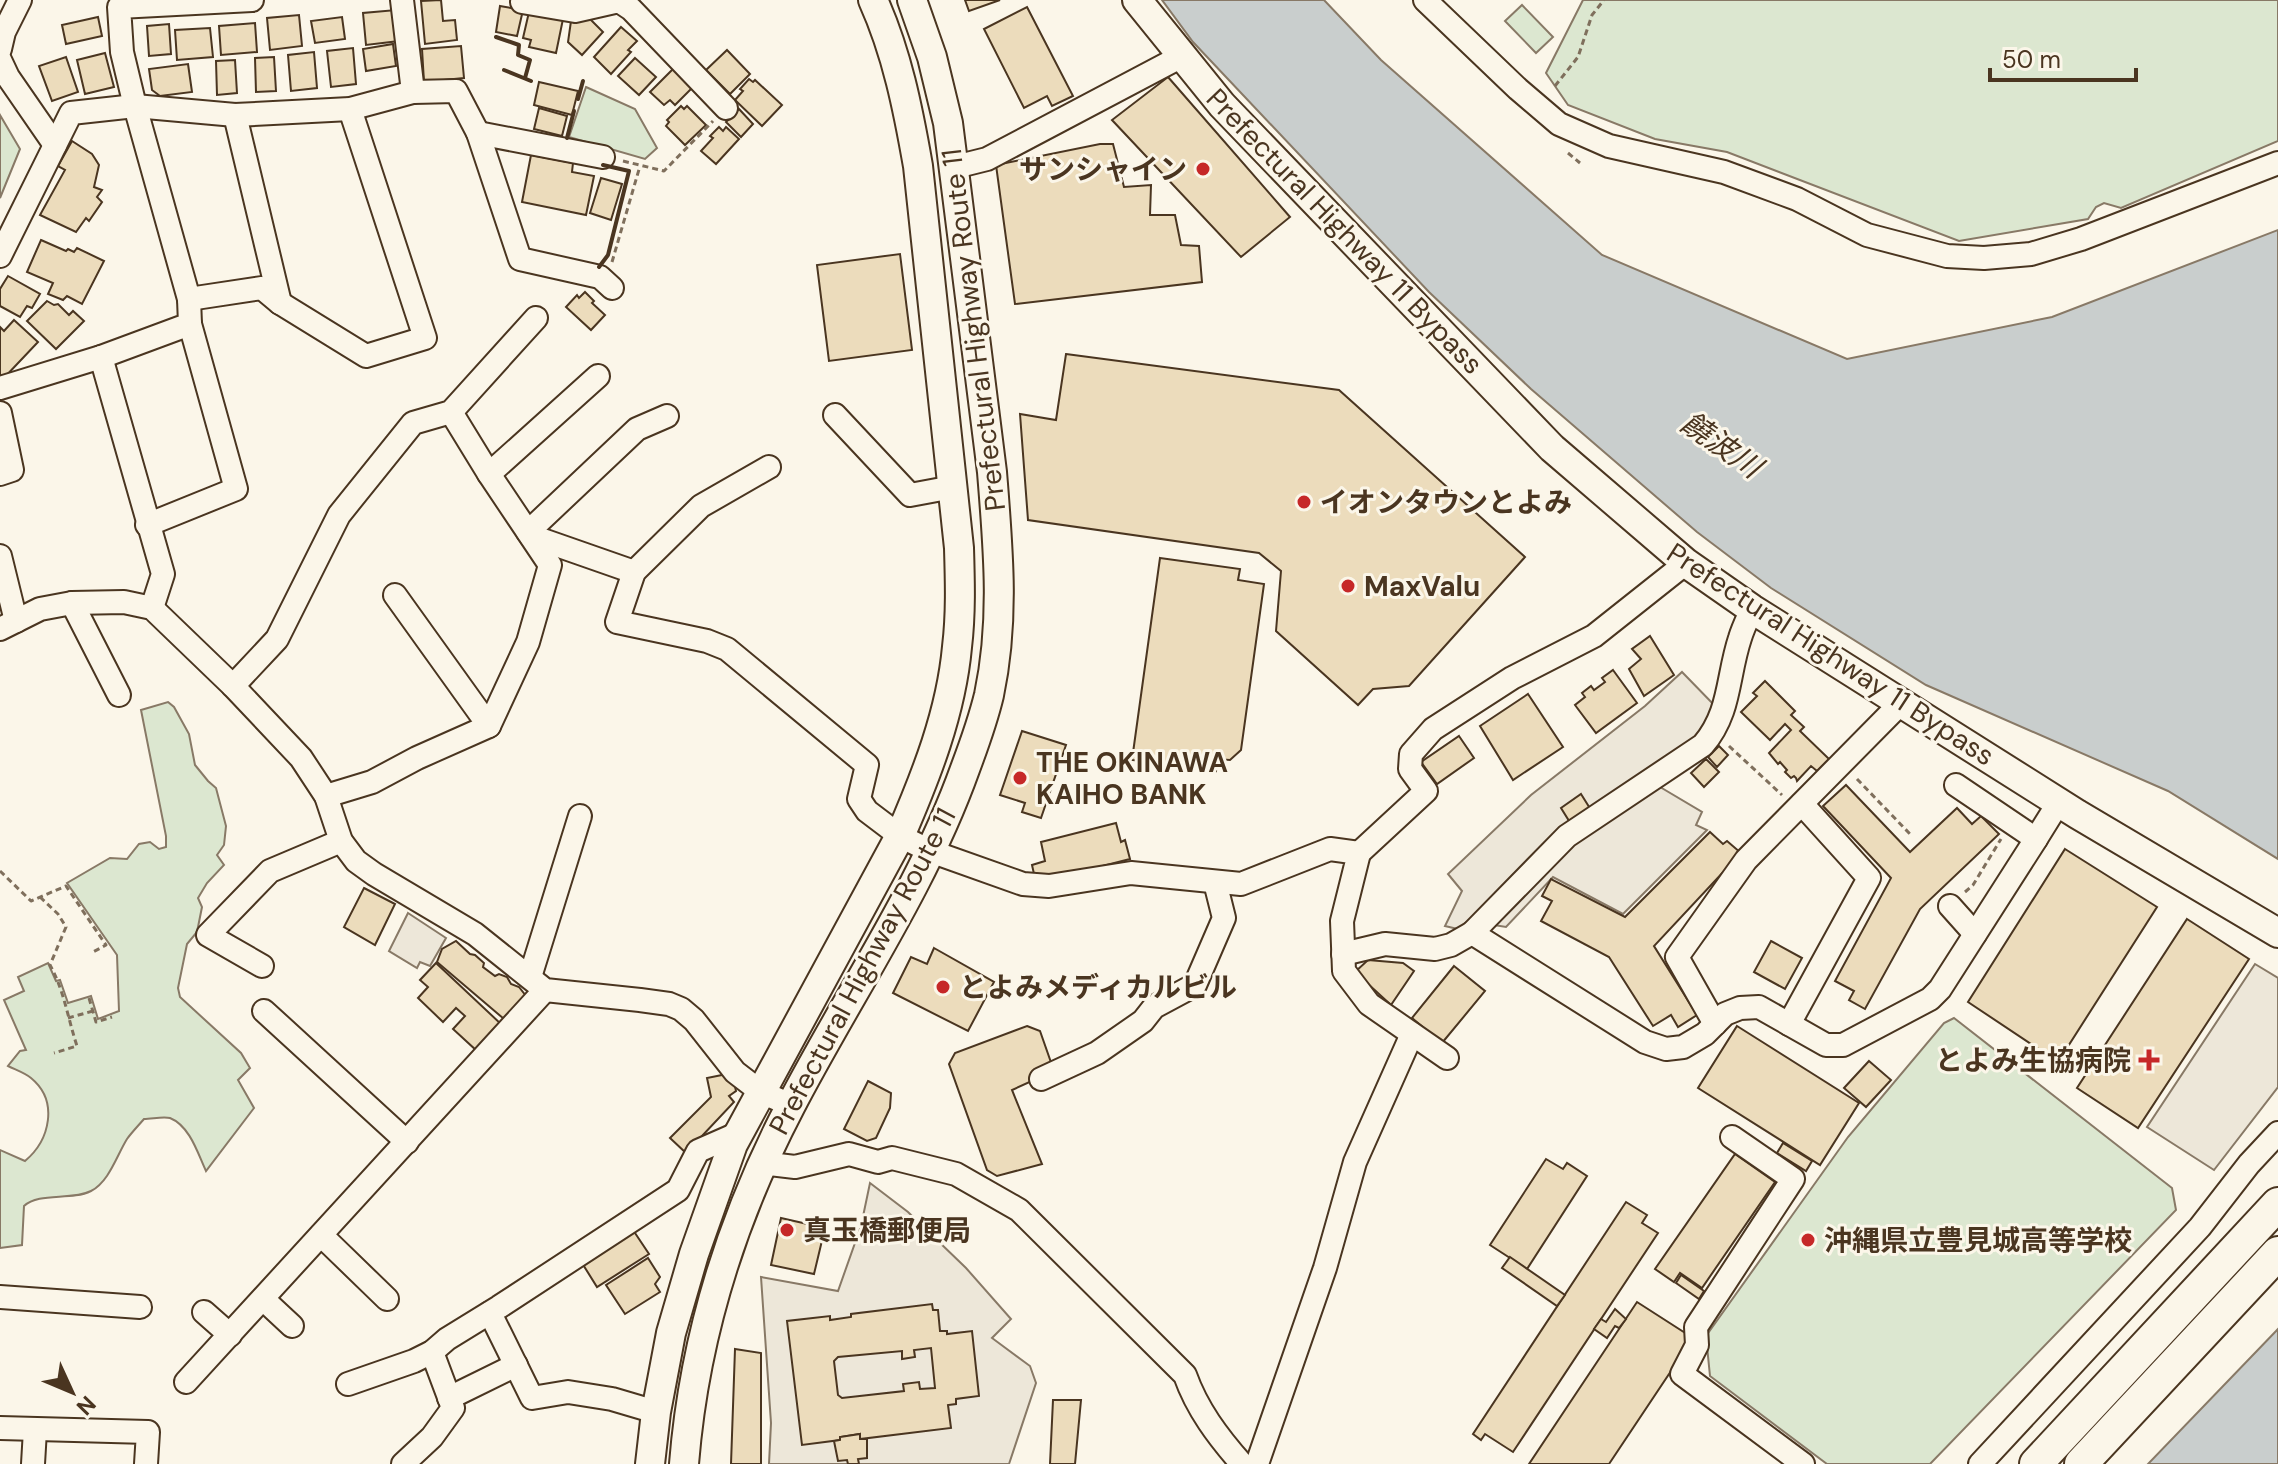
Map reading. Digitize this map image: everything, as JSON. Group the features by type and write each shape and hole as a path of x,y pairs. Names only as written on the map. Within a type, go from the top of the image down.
{"highway":[{"path":"2036,1464 2278,1204"},
{"path":"2081,1464 2278,1253"}],"main road":[{"name":"Prefectural Highway Route 11","path":"650,1464 671,1333 710,1204 739,1133 900,836 935,745 949,696 957,650 959,548 915,151 899,71 873,0"},
{"name":"Prefectural Highway Route 11","path":"684,1464 693,1386 714,1298 761,1163 930,851 952,802 982,719 995,663 1000,618 992,472 955,167 932,57 912,0"},
{"name":"Prefectural Highway 11 Bypass","path":"1137,0 1222,105 1552,448 1686,563 1752,609 2059,802 2278,933"}],"street":[{"path":"0,49 4,32 20,0"},
{"path":"147,525 236,489 190,324 189,299 135,106 122,52 118,3 252,0"},
{"path":"402,0 413,92"},
{"path":"1425,0 1559,124 1609,146 1724,172 1797,199 1867,235 1947,256 1984,258 2031,254 2081,239 2278,163"},
{"path":"522,2 575,11 619,1 635,5 726,108"},
{"path":"955,167 987,159 1182,56"},
{"path":"0,60 8,77 55,145"},
{"path":"0,256 71,113 135,106 235,115 350,109 413,92 456,91 478,133 520,259 611,278"},
{"path":"189,299 262,288 280,303 366,356 425,338 350,109"},
{"path":"235,115 280,303"},
{"path":"478,133 603,157"},
{"path":"233,686 277,639 339,515 413,423 451,412 536,318"},
{"path":"0,388 101,357 190,324"},
{"path":"101,357 163,574 152,608"},
{"path":"489,474 598,376"},
{"path":"326,796 372,782 489,726 528,642 550,565 451,412"},
{"path":"0,413 12,470 0,474"},
{"path":"835,415 910,495 953,487"},
{"path":"529,534 637,429 667,416"},
{"path":"769,467 701,506 634,572 617,622 707,641 727,649 867,765 859,799 867,811 900,836 930,851 1023,884 1049,886 1131,873 1241,884 1330,849 1359,853"},
{"path":"529,534 634,572"},
{"path":"0,556 8,625 40,609 72,603 124,602 152,608 233,686 301,758 326,796 341,841 356,861 475,934 538,984 669,1004 681,1009 694,1020 735,1072 761,1092 791,1105"},
{"path":"1447,1058 1369,1004 1344,971 1342,921 1359,853 1426,791 1410,769 1411,754 1433,729 1512,678 1594,636 1686,563"},
{"path":"395,595 489,726"},
{"path":"72,603 119,695"},
{"path":"1343,954 1385,944 1435,949 1451,945 1472,933 1567,836 1703,745 1714,732 1727,701 1739,639 1752,609"},
{"path":"1715,1024 1677,957 1746,860 1901,703"},
{"path":"1956,785 2036,839"},
{"path":"1472,933 1645,1042 1666,1049 1683,1047 1705,1034 1725,1014 1740,1008 1759,1007 1826,1045 1843,1045 1930,999 1940,989 2059,802"},
{"path":"1789,1024 1869,878 1800,806"},
{"path":"186,1382 407,1142 538,984 580,816"},
{"path":"262,966 208,935 270,871 341,841"},
{"path":"1041,1079 1097,1053 1143,1021 1154,1007 1195,985 1224,918 1215,882"},
{"path":"1950,906 1975,934"},
{"path":"264,1011 407,1142"},
{"path":"1257,1464 1325,1268 1355,1162 1412,1034"},
{"path":"348,1384 432,1352 447,1339 678,1190 698,1151 739,1133"},
{"path":"1980,1464 2200,1227 2249,1164 2278,1133"},
{"path":"1732,1137 1793,1179 1696,1327 1697,1345 1682,1374 1803,1464"},
{"path":"761,1163 795,1167 849,1154 878,1162 892,1158 956,1174 1019,1210 1185,1375 1194,1400 1242,1464"},
{"path":"321,1235 387,1299"},
{"path":"0,1297 140,1307"},
{"path":"263,1299 292,1326"},
{"path":"204,1312 230,1335"},
{"path":"490,1313 532,1398 568,1392 612,1399 656,1412"},
{"path":"403,1464 432,1437 453,1408 432,1352"},
{"path":"449,1398 516,1365"},
{"path":"0,1428 148,1432 146,1464"},
{"path":"33,1464 35,1430"}],"path":[{"path":"1555,86 1578,57 1592,15 1604,0"},
{"path":"603,157 664,171 726,108"},
{"path":"611,278 640,166"},
{"path":"1714,732 1800,806"},
{"path":"1842,763 1910,834"},
{"path":"1950,906 1973,885 2012,822"},
{"path":"0,871 31,901 66,886 106,945 93,952"},
{"path":"40,897 58,914 66,927 50,965 59,981 77,1046 54,1053"},
{"path":"89,998 96,1022 112,1017"},
{"path":"68,1018 93,1011"}],"green space":[{"path":"1583,0 2278,0 2278,141 2121,208 2104,203 2096,207 2088,219 1959,241 1727,152 1655,139 1568,105 1546,73"},
{"path":"1522,5 1553,37 1536,53 1505,21"},
{"path":"586,87 635,109 657,148 645,159 569,137"},
{"path":"0,115 20,149 0,198"},
{"path":"168,702 189,734 195,765 216,788 226,826 224,845 217,855 224,865 198,898 202,907 197,932 187,944 178,988 180,997 241,1053 250,1068 238,1080 254,1108 206,1171 183,1127 167,1117 144,1119 127,1139 108,1175 97,1187 83,1194 30,1202 24,1206 22,1245 0,1248 0,1150 25,1161 40,1142 48,1120 48,1109 40,1087 29,1076 8,1066 20,1051 26,1050 4,1000 24,991 18,977 48,963 56,981 60,980 68,1003 91,996 98,1019 119,1011 117,955 67,883 110,858 127,859 139,844 150,842 159,849 166,847 141,710"},
{"path":"1954,1018 2172,1188 2176,1210 1930,1464 1827,1464 1710,1376 1706,1336 1848,1137 1944,1023"}],"shaded area":[{"path":"1682,672 1719,710 1708,732 1466,931 1445,926 1462,891 1448,874 1531,795 1645,706"},
{"path":"1655,784 1702,812 1696,825 1707,830 1623,914 1553,877 1506,927 1488,924 1575,838"},
{"path":"408,913 446,938 430,966 420,962 417,968 389,951"},
{"path":"2255,964 2278,978 2278,1087 2214,1170 2147,1127"},
{"path":"870,1183 908,1212 966,1268 1011,1319 992,1338 1030,1366 1036,1383 1009,1464 769,1464 771,1423 761,1277 838,1291 861,1226"}],"water":[{"name":"饒波川","path":"1162,0 1324,0 1381,60 1602,255 1847,359 2052,317 2278,230 2278,859 2168,791 1926,685 1771,588 1697,532 1531,389 1429,292 1193,42"},
{"path":"2278,1329 2278,1464 2148,1464"}],"building":[{"path":"441,0 443,21 455,20 457,40 425,44 421,1"},
{"path":"965,0 1000,0 969,11"},
{"path":"500,6 523,10 517,36 496,32"},
{"path":"1027,7 1073,96 1052,106 1047,96 1024,108 984,29"},
{"path":"396,10 399,41 366,45 363,13"},
{"path":"529,12 563,19 556,53 529,47 531,40 523,38"},
{"path":"299,15 302,46 270,50 267,18"},
{"path":"98,17 102,36 66,44 62,25"},
{"path":"342,17 345,39 315,43 311,21"},
{"path":"590,19 603,32 582,55 568,42 571,21"},
{"path":"255,23 257,52 221,55 219,26"},
{"path":"169,24 171,54 149,56 147,26"},
{"path":"621,27 637,41 611,74 594,57"},
{"path":"210,28 213,57 177,60 175,30"},
{"path":"393,44 396,66 366,71 363,49"},
{"path":"461,46 464,78 424,82 422,49"},
{"path":"353,48 356,84 331,87 327,51"},
{"path":"727,50 750,74 730,94 706,70"},
{"path":"314,52 317,88 291,91 288,55"},
{"path":"105,53 114,87 85,94 77,60"},
{"path":"66,57 78,92 52,101 39,66"},
{"path":"274,57 276,91 256,92 255,58"},
{"path":"635,58 656,77 639,95 618,76"},
{"path":"235,60 237,93 217,95 216,61"},
{"path":"188,64 192,92 160,96 152,90 149,69"},
{"path":"674,68 693,87 675,105 670,100 664,105 650,92"},
{"name":"サンシャイン","path":"1168,77 1290,217 1241,257 1112,120"},
{"path":"749,79 755,80 782,105 762,126 735,100"},
{"path":"539,82 578,91 572,115 534,105"},
{"path":"681,106 684,109 687,106 706,125 685,145 666,126 667,120"},
{"path":"539,108 567,116 562,136 534,129"},
{"path":"739,109 753,124 741,137 726,122"},
{"path":"719,127 723,131 726,127 739,139 716,164 701,151"},
{"path":"72,141 92,154 99,165 94,187 102,190 97,197 102,202 89,221 86,218 76,232 40,215 65,170 58,166"},
{"path":"1113,144 1124,187 1151,185 1150,215 1175,215 1181,245 1199,246 1202,282 1015,304 996,165"},
{"path":"531,155 573,163 572,172 594,176 586,215 522,202"},
{"path":"601,178 622,184 611,220 590,213"},
{"path":"41,240 66,251 74,252 77,248 104,261 82,304 67,296 63,300 48,294 53,283 27,272"},
{"path":"900,254 912,350 829,361 817,265"},
{"path":"8,276 40,294 32,308 27,306 20,317 0,306 0,289"},
{"path":"585,292 605,315 591,330 566,307 577,295 579,298"},
{"path":"47,301 58,304 69,315 73,311 84,321 56,349 27,321"},
{"path":"14,320 38,342 2,380 0,327 4,331"},
{"path":"1066,354 1339,390 1525,557 1409,686 1373,689 1358,705 1276,631 1281,571 1259,553 1028,520 1020,414 1056,420"},
{"path":"1160,558 1240,569 1238,580 1264,584 1241,750 1230,760 1217,759 1216,771 1132,760"},
{"path":"1650,636 1674,675 1644,696 1629,669 1641,659 1632,649"},
{"path":"1613,670 1637,703 1596,733 1575,705 1585,697 1582,693 1591,686 1594,690 1605,682 1602,678"},
{"path":"1765,681 1795,711 1791,715 1804,727 1800,731 1829,759 1817,771 1811,766 1797,781 1769,753 1791,730 1785,724 1770,740 1741,712 1757,696 1753,693"},
{"path":"1528,694 1563,747 1513,780 1480,726"},
{"path":"1022,731 1066,745 1041,818 1022,812 1025,803 1000,795"},
{"path":"1459,736 1474,758 1437,784 1421,762"},
{"path":"1719,746 1728,755 1717,767 1708,757"},
{"path":"1706,759 1719,772 1704,787 1691,773"},
{"path":"1846,785 1910,852 1957,808 1972,824 1981,816 1999,834 1920,909 1865,1009 1849,1000 1854,991 1835,981 1891,878 1823,806"},
{"path":"1581,794 1591,810 1571,824 1561,808"},
{"path":"1116,823 1130,859 1036,883 1032,865 1045,861 1041,842"},
{"path":"1710,832 1723,844 1727,841 1741,853 1654,946 1697,1015 1678,1027 1671,1015 1653,1026 1609,957 1541,921 1552,901 1542,896 1551,879 1625,917"},
{"path":"2065,849 2157,907 2058,1062 1968,1002"},
{"path":"364,888 395,904 375,945 344,927"},
{"path":"2187,919 2249,959 2138,1128 2077,1088"},
{"path":"456,941 484,963 483,967 495,976 507,977 526,996 504,1019 437,962 442,949"},
{"path":"1771,941 1802,958 1785,989 1754,972"},
{"name":"とよみメディカルビル","path":"934,948 994,982 968,1031 893,993 911,957 927,964"},
{"path":"1368,960 1403,963 1414,971 1391,1005 1355,972"},
{"path":"436,963 502,1025 477,1051 453,1029 465,1016 456,1008 443,1022 418,998 428,987 420,980"},
{"path":"1454,966 1485,991 1442,1043 1412,1018"},
{"path":"1027,1026 1040,1031 1054,1071 1012,1090 1042,1164 997,1176 987,1170 949,1064 955,1053"},
{"path":"1737,1026 1859,1103 1820,1165 1698,1088"},
{"path":"1869,1061 1891,1080 1866,1107 1844,1088"},
{"path":"732,1073 736,1091 729,1096 734,1102 686,1153 670,1138 711,1097 707,1078"},
{"path":"868,1081 891,1093 890,1108 876,1138 867,1141 844,1129"},
{"path":"1783,1143 1812,1161 1806,1171 1777,1153"},
{"path":"1735,1154 1775,1182 1702,1288 1680,1273 1674,1282 1655,1269"},
{"path":"1546,1159 1563,1169 1567,1163 1587,1176 1527,1269 1490,1245"},
{"path":"1626,1202 1647,1215 1642,1223 1658,1233 1513,1452 1485,1434 1481,1440 1473,1434"},
{"path":"781,1218 825,1228 814,1274 771,1265"},
{"path":"633,1230 649,1254 597,1287 582,1263"},
{"path":"1510,1257 1565,1295 1557,1306 1502,1268"},
{"path":"648,1258 660,1277 655,1284 660,1292 625,1314 606,1285"},
{"path":"1681,1275 1704,1291 1699,1299 1676,1283"},
{"path":"1637,1302 1693,1338 1609,1464 1529,1464"},
{"path":"932,1304 933,1310 938,1310 940,1331 947,1331 947,1334 972,1331 979,1396 956,1399 956,1404 948,1405 951,1428 860,1439 860,1434 802,1445 787,1321 830,1316 830,1320 851,1317 851,1314","holes":["931,1348 935,1388 920,1389 919,1382 903,1384 904,1391 842,1398 838,1395 834,1361 838,1357 902,1351 902,1359 915,1357 914,1350"]},
{"path":"1615,1309 1626,1319 1619,1328 1615,1326 1607,1338 1594,1329 1601,1319 1606,1322"},
{"path":"735,1349 761,1353 761,1464 731,1464"},
{"path":"1053,1400 1081,1400 1075,1464 1050,1464"},
{"path":"860,1434 860,1439 867,1439 867,1458 858,1459 859,1464 838,1461 834,1441"}],"wall":[{"path":"496,37 519,45 518,55 530,60 525,78"},
{"path":"504,70 531,81"},
{"path":"578,99 583,81"},
{"path":"567,138 574,111"},
{"path":"599,267 608,255 629,171 603,165"}],"place":[{"name":"サンシャイン","path":"1203,169"},
{"name":"イオンタウンとよみ","path":"1304,502"},
{"name":"MaxValu","path":"1348,586"},
{"name":"THE OKINAWA KAIHO BANK","path":"1020,778"},
{"name":"とよみメディカルビル","path":"943,987"},
{"name":"とよみ生協病院","path":"2149,1060"},
{"name":"真玉橋郵便局","path":"787,1230"},
{"name":"沖縄県立豊見城高等学校","path":"1808,1240"}]}
